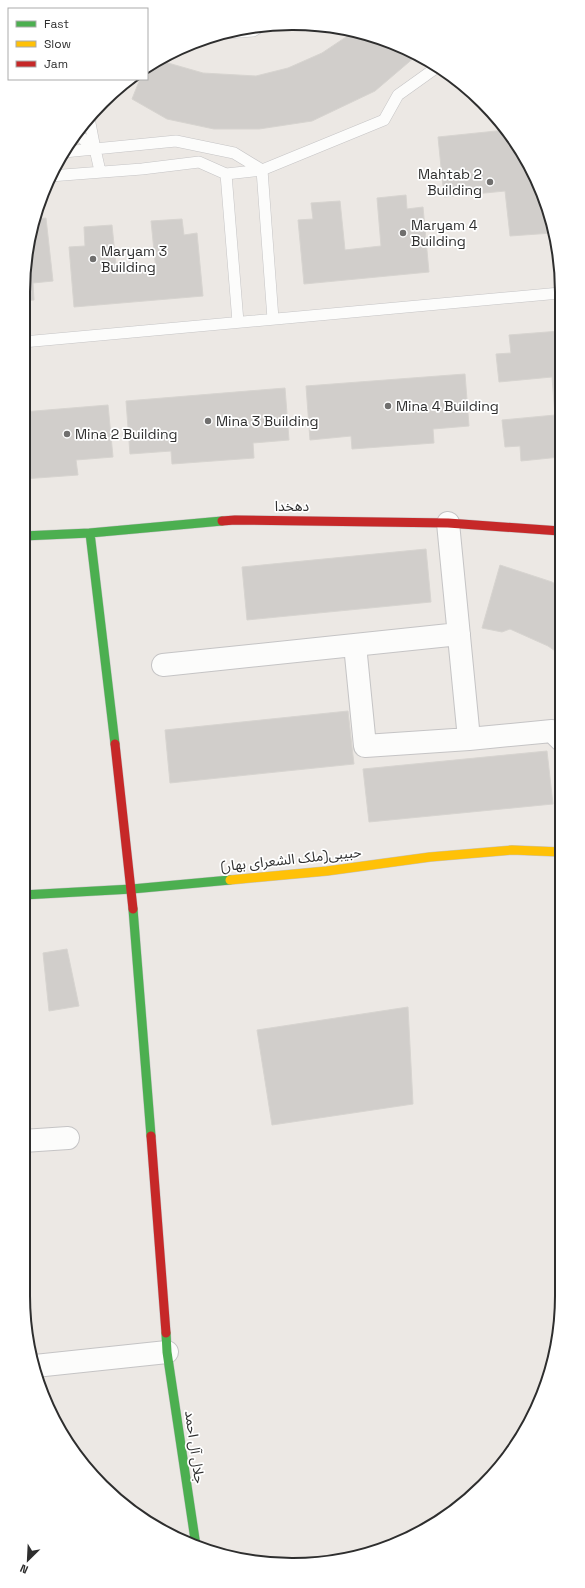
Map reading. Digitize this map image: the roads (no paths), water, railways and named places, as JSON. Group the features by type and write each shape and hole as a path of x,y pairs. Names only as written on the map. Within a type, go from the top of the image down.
{"street":[{"name":"دهخدا","path":"30,536 90,533 235,520 374,520 448,523 555,531"},
{"path":"448,523 469,740"},
{"name":"جلال آل احمد","path":"90,533 132,889 167,1352 195,1539"},
{"path":"163,665 459,634"},
{"path":"354,645 366,746 469,740 552,731 555,734"},
{"name":"حبیبی(ملک الشعرای بهار)","path":"30,896 132,889 327,871 430,857 512,850 555,852"},
{"path":"30,1141 68,1138"},
{"path":"40,1365 167,1352"}],"lane":[{"path":"57,175 142,169 199,162 226,174 262,170 384,120 398,95 432,70"},
{"path":"90,125 100,171"},
{"path":"81,137 95,149"},
{"path":"71,151 176,141 234,153 262,170"},
{"path":"262,170 273,319"},
{"path":"226,174 238,322"},
{"path":"30,341 555,293"}],"place":[{"name":"Mahtab 2 Building","path":"490,182"},
{"name":"Maryam 4 Building","path":"403,233"},
{"name":"Maryam 3 Building","path":"93,259"},
{"name":"Mina 4 Building","path":"388,406"},
{"name":"Mina 3 Building","path":"208,421"},
{"name":"Mina 2 Building","path":"67,434"}]}
